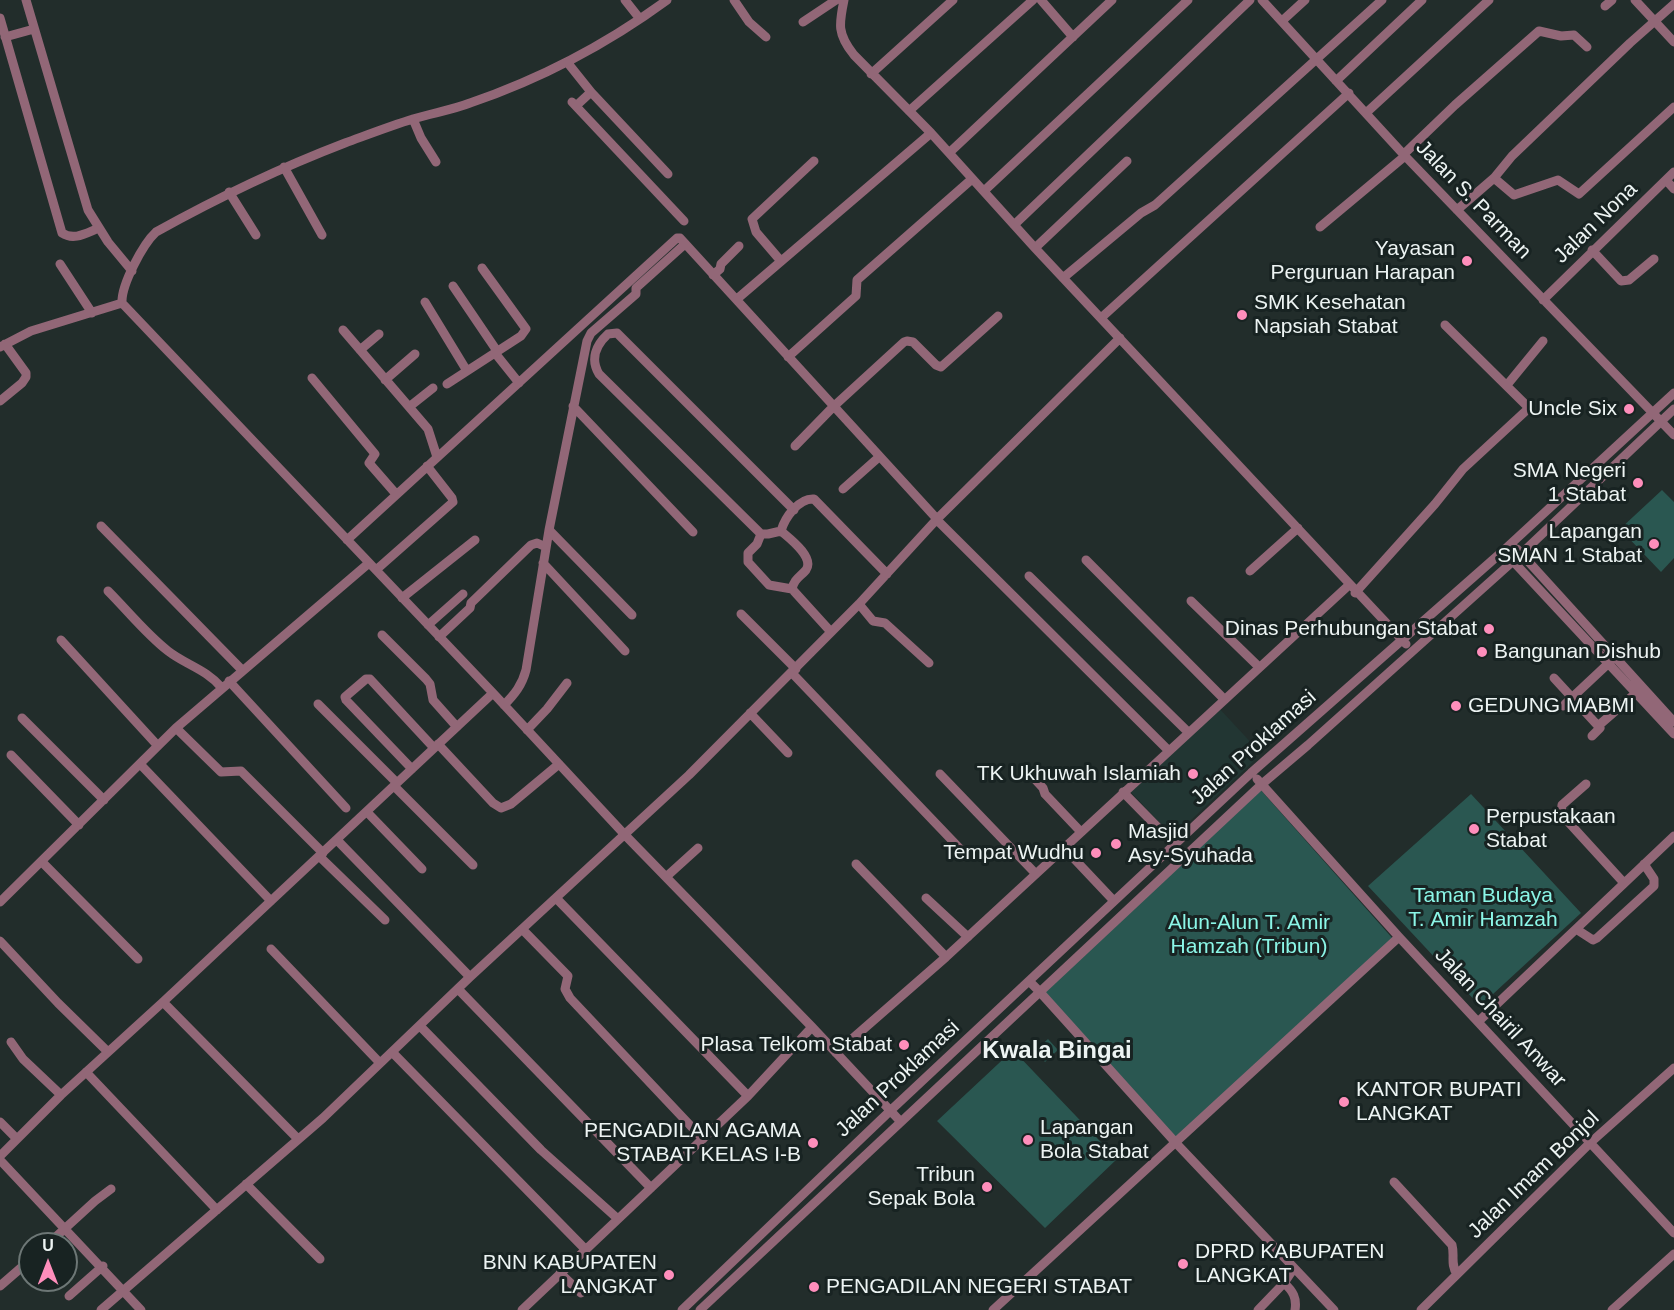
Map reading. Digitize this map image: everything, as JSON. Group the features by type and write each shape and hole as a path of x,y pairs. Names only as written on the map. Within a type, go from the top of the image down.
{"street":[{"path":"26,0 88,210 132,271"},
{"path":"625,0 640,19"},
{"path":"666,0 640,19 567,62 470,104 413,119 284,167 229,192 156,232 148,239 124,285 122,303 625,835 902,1122"},
{"path":"735,0 749,22 766,37"},
{"path":"803,22 836,0"},
{"path":"844,0 839,26 842,36 846,45 871,74 931,133 1035,248 1412,651"},
{"path":"871,74 953,0"},
{"path":"909,111 1033,0"},
{"path":"1041,0 1073,37"},
{"path":"949,153 1112,0"},
{"path":"984,191 1188,0"},
{"path":"1014,225 1250,0"},
{"name":"Jalan S. Parman","path":"1262,0 1456,210 1674,435"},
{"path":"1282,21 1305,0"},
{"path":"1063,278 1141,213 1155,205 1382,0"},
{"path":"1336,81 1422,0"},
{"path":"1366,113 1489,0"},
{"path":"1635,0 1674,42"},
{"path":"1456,210 1494,178 1512,156 1674,4"},
{"path":"0,18 62,233 68,237 75,237 99,228"},
{"path":"5,38 34,29"},
{"path":"1320,227 1404,155 1455,105 1539,31 1561,36 1574,35 1587,47"},
{"path":"567,62 591,92 668,174"},
{"path":"591,92 574,103 684,221"},
{"path":"1101,318 1349,93"},
{"path":"1494,178 1514,195 1558,180 1579,194 1674,107"},
{"path":"413,119 421,138 436,162"},
{"path":"737,299 931,133"},
{"path":"780,260 756,232 752,219 814,161"},
{"path":"1035,248 1127,161"},
{"path":"284,167 322,235"},
{"name":"Jalan Nona","path":"1543,300 1674,172"},
{"path":"788,357 856,296 857,280 972,179"},
{"path":"1666,180 1674,189"},
{"path":"229,192 256,235"},
{"path":"347,540 674,239 683,242 737,299 937,519 1168,750"},
{"path":"504,705 522,683 543,563 542,545 549,530 584,353 591,333 636,294 636,288 683,242"},
{"path":"713,274 739,246"},
{"path":"1593,250 1621,281 1629,280 1654,259"},
{"path":"60,264 92,313"},
{"path":"447,384 521,336 526,329 482,268"},
{"path":"453,286 519,383"},
{"path":"425,302 467,371"},
{"path":"0,401 26,377 26,373 2,345 31,331 122,303"},
{"path":"795,446 833,407 907,341 913,342 936,365 941,367 998,316"},
{"path":"836,1053 968,937 1259,667 1352,589 1436,504 1463,469 1529,408 1445,324"},
{"path":"343,330 428,429 437,457"},
{"path":"781,531 761,534 599,374 595,354 597,347 608,334 617,333 794,510"},
{"path":"360,350 379,334"},
{"path":"101,1310 298,1139 689,775 859,604 937,519 1120,338"},
{"path":"1507,385 1543,341"},
{"path":"385,380 416,354"},
{"path":"312,378 375,454 369,463 396,494"},
{"path":"409,407 433,388"},
{"name":"Jalan Proklamasi","path":"682,1310 890,1111 1251,773 1511,543 1674,393"},
{"path":"573,405 693,532"},
{"name":"Jalan Proklamasi","path":"702,1308 902,1122 1039,990 1262,784 1521,554 1674,409"},
{"path":"843,489 879,457"},
{"path":"0,902 176,728 225,684 453,502 427,466"},
{"path":"781,531 786,518 794,510 806,500 814,499 886,574"},
{"path":"100,526 242,670"},
{"path":"1250,571 1298,528"},
{"path":"549,530 632,615"},
{"path":"781,531 805,553 808,562 806,570 795,581 792,589"},
{"path":"761,534 757,544 748,553 748,562 769,585 792,589 831,632"},
{"path":"402,598 475,540"},
{"path":"1511,543 1674,735"},
{"path":"439,637 531,544 542,545"},
{"path":"1503,550 1674,722"},
{"path":"1086,560 1224,699"},
{"path":"543,563 625,651"},
{"path":"1029,576 1188,732"},
{"path":"108,591 165,649 178,659 225,684 346,808"},
{"path":"428,625 463,594"},
{"path":"1191,601 1259,667"},
{"path":"859,604 873,621 885,623 929,663"},
{"path":"741,614 966,855"},
{"path":"382,635 426,679 430,684 433,700 457,727"},
{"path":"61,640 158,746"},
{"path":"1563,706 1612,661"},
{"path":"1554,678 1599,726"},
{"path":"412,769 346,700 345,697 366,679 369,679 493,803 501,808 511,804 559,764"},
{"path":"526,730 547,709 567,683"},
{"path":"141,1310 0,1158 16,1138 61,1095 271,901 341,844 398,788 412,769 493,693"},
{"path":"1592,736 1600,728 1599,726 1636,693"},
{"path":"318,704 473,865"},
{"path":"750,713 788,753"},
{"path":"22,718 104,800"},
{"path":"176,728 221,772 241,771 385,920"},
{"path":"11,755 79,825"},
{"path":"140,765 271,901"},
{"name":"Jalan Chairil Anwar","path":"1251,773 1399,937 1674,1233"},
{"path":"940,774 1036,874"},
{"path":"1032,776 1043,788 1045,794 1081,832"},
{"path":"1586,784 1562,805 1561,814 1624,883"},
{"path":"1123,792 1175,845"},
{"path":"370,815 422,869"},
{"path":"1479,1022 1674,836"},
{"path":"341,844 470,977"},
{"path":"666,877 698,848"},
{"path":"1064,848 1114,901"},
{"path":"42,862 138,959"},
{"path":"856,864 946,957"},
{"path":"1576,929 1593,940 1597,938 1654,886 1654,879 1644,864"},
{"path":"556,898 748,1096"},
{"path":"926,898 968,937"},
{"path":"522,929 568,976 566,989 570,998 703,1139"},
{"path":"993,1310 1399,937"},
{"path":"0,941 58,1004 108,1052"},
{"path":"271,949 380,1063"},
{"path":"1029,981 1175,1142 1334,1310"},
{"path":"458,988 651,1188"},
{"path":"164,1002 298,1139"},
{"path":"420,1026 541,1150 618,1219"},
{"path":"522,1310 748,1096 812,1027"},
{"path":"11,1042 23,1059 61,1095"},
{"path":"392,1052 586,1250"},
{"name":"Jalan Imam Bonjol","path":"1421,1310 1590,1143 1674,1068"},
{"path":"86,1072 217,1210"},
{"path":"0,1122 16,1138"},
{"path":"1394,1182 1452,1245 1453,1268 1457,1274"},
{"path":"246,1184 320,1259"},
{"path":"62,1232 111,1189"},
{"path":"1612,1310 1674,1254"},
{"path":"69,1296 102,1266"},
{"path":"1257,1310 1284,1283 1294,1268"},
{"path":"0,1286 18,1270"},
{"path":"560,1274 581,1293"},
{"path":"1284,1283 1293,1290 1296,1303 1294,1310"},
{"path":"695,1297 702,1308"}],"shaded area":[{"name":"TK Ukhuwah Islamiah","path":"1218,707 1257,749 1252,754 1256,759 1173,837 1129,790"}],"green space":[{"name":"Lapangan SMAN 1 Stabat","path":"1662,490 1674,502 1674,558 1661,572 1620,529"},
{"name":"Alun-Alun T. Amir Hamzah (Tribun)","path":"1259,788 1394,940 1175,1140 1042,991"},
{"name":"Taman Budaya T. Amir Hamzah","path":"1471,794 1581,913 1480,1006 1368,886"},
{"path":"1048,1039 1058,1050 1045,1062 1035,1051"},
{"name":"Lapangan Bola Stabat","path":"1013,1050 1117,1159 1045,1228 937,1121"}],"place":[{"name":"Yayasan Perguruan Harapan","path":"1467,261"},
{"name":"SMK Kesehatan Napsiah Stabat","path":"1242,315"},
{"name":"Uncle Six","path":"1629,409"},
{"name":"SMA Negeri 1 Stabat","path":"1638,483"},
{"name":"Lapangan SMAN 1 Stabat","path":"1654,544"},
{"name":"Dinas Perhubungan Stabat","path":"1489,629"},
{"name":"Bangunan Dishub","path":"1482,652"},
{"name":"GEDUNG MABMI","path":"1456,706"},
{"name":"TK Ukhuwah Islamiah","path":"1193,774"},
{"name":"Perpustakaan Stabat","path":"1474,829"},
{"name":"Masjid Asy-Syuhada","path":"1116,844"},
{"name":"Tempat Wudhu","path":"1096,853"},
{"name":"Plasa Telkom Stabat","path":"904,1045"},
{"name":"KANTOR BUPATI LANGKAT","path":"1344,1102"},
{"name":"Lapangan Bola Stabat","path":"1028,1140"},
{"name":"PENGADILAN AGAMA STABAT KELAS I-B","path":"813,1143"},
{"name":"Tribun Sepak Bola","path":"987,1187"},
{"name":"DPRD KABUPATEN LANGKAT","path":"1183,1264"},
{"name":"BNN KABUPATEN LANGKAT","path":"669,1275"},
{"name":"PENGADILAN NEGERI STABAT","path":"814,1287"}],"district":[{"name":"Kwala Bingai","path":"1057,1051"}]}
